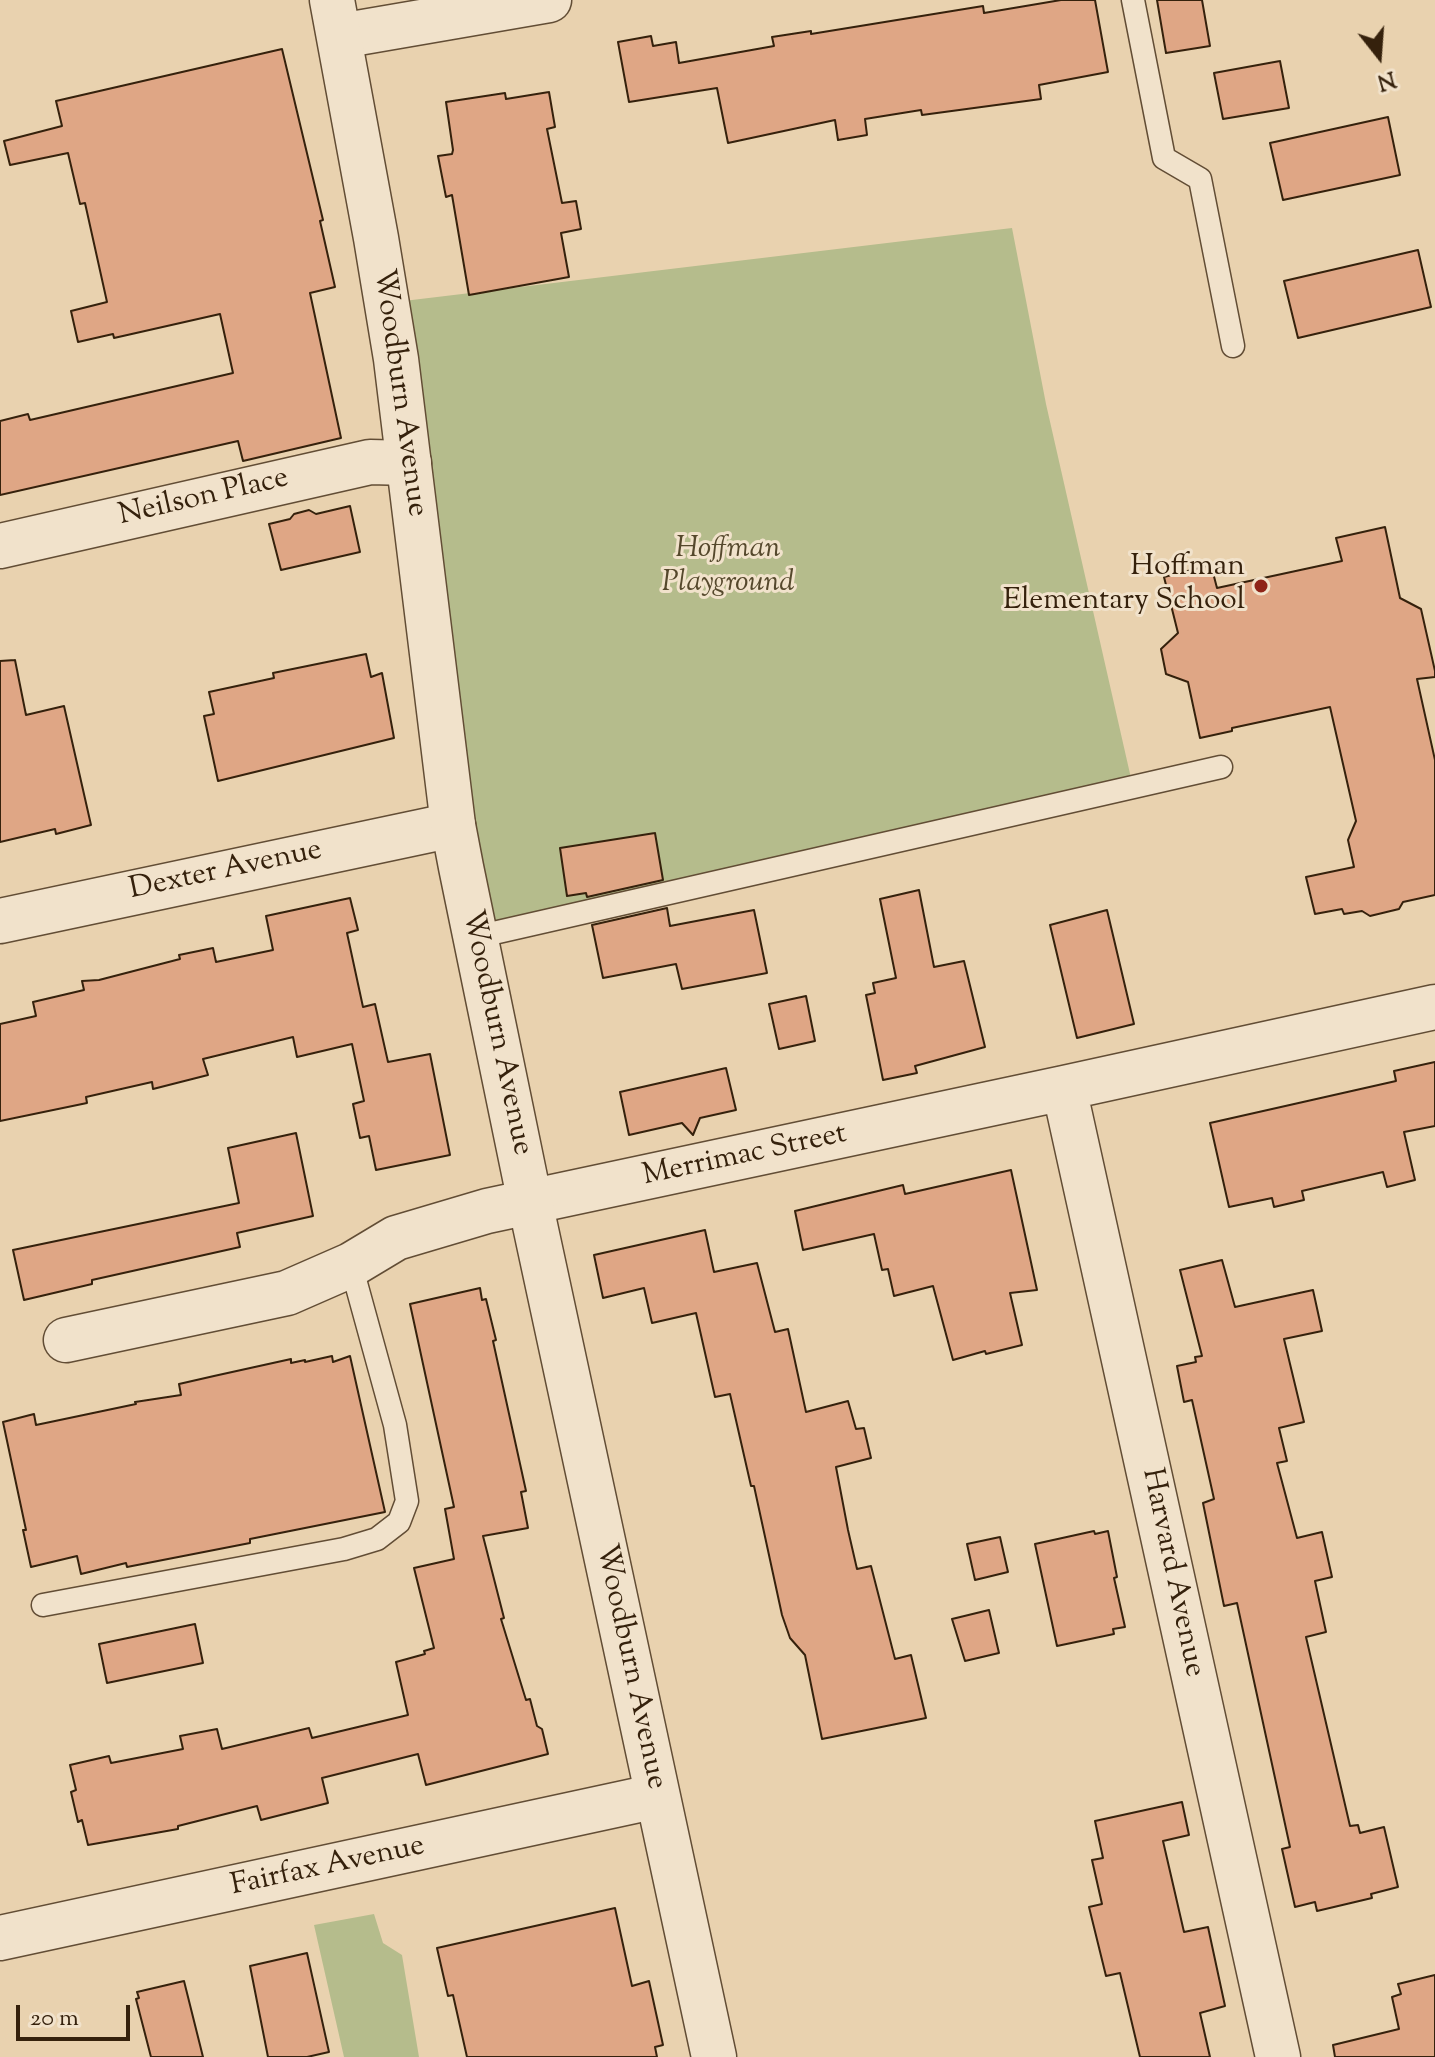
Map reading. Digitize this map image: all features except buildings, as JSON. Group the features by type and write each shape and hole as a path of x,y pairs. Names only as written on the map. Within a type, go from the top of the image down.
{"street":[{"path":"336,18 549,0"},
{"name":"Woodburn Avenue","path":"336,18 387,303 453,825 530,1202 714,2057"},
{"name":"Neilson Place","path":"0,546 370,462 409,463"},
{"name":"Dexter Avenue","path":"0,921 453,825"},
{"name":"Merrimac Street","path":"66,1340 287,1293 351,1265 396,1238 457,1219 1435,1007"},
{"name":"Harvard Avenue","path":"1064,1088 1278,2057"},
{"name":"Fairfax Avenue","path":"0,1938 657,1796"}],"lane":[{"path":"1133,0 1164,158 1200,179 1233,346"},
{"path":"476,937 1221,767"},
{"path":"43,1605 344,1549 377,1539 399,1522 407,1501 395,1425 351,1265"}],"green space":[{"name":"Hoffman Playground","path":"1012,228 1046,404 1133,787 476,937 387,303"},
{"path":"374,1914 383,1943 402,1955 419,2057 344,2057 314,1925"}],"place":[{"name":"Hoffman Elementary School","path":"1261,586"}]}
